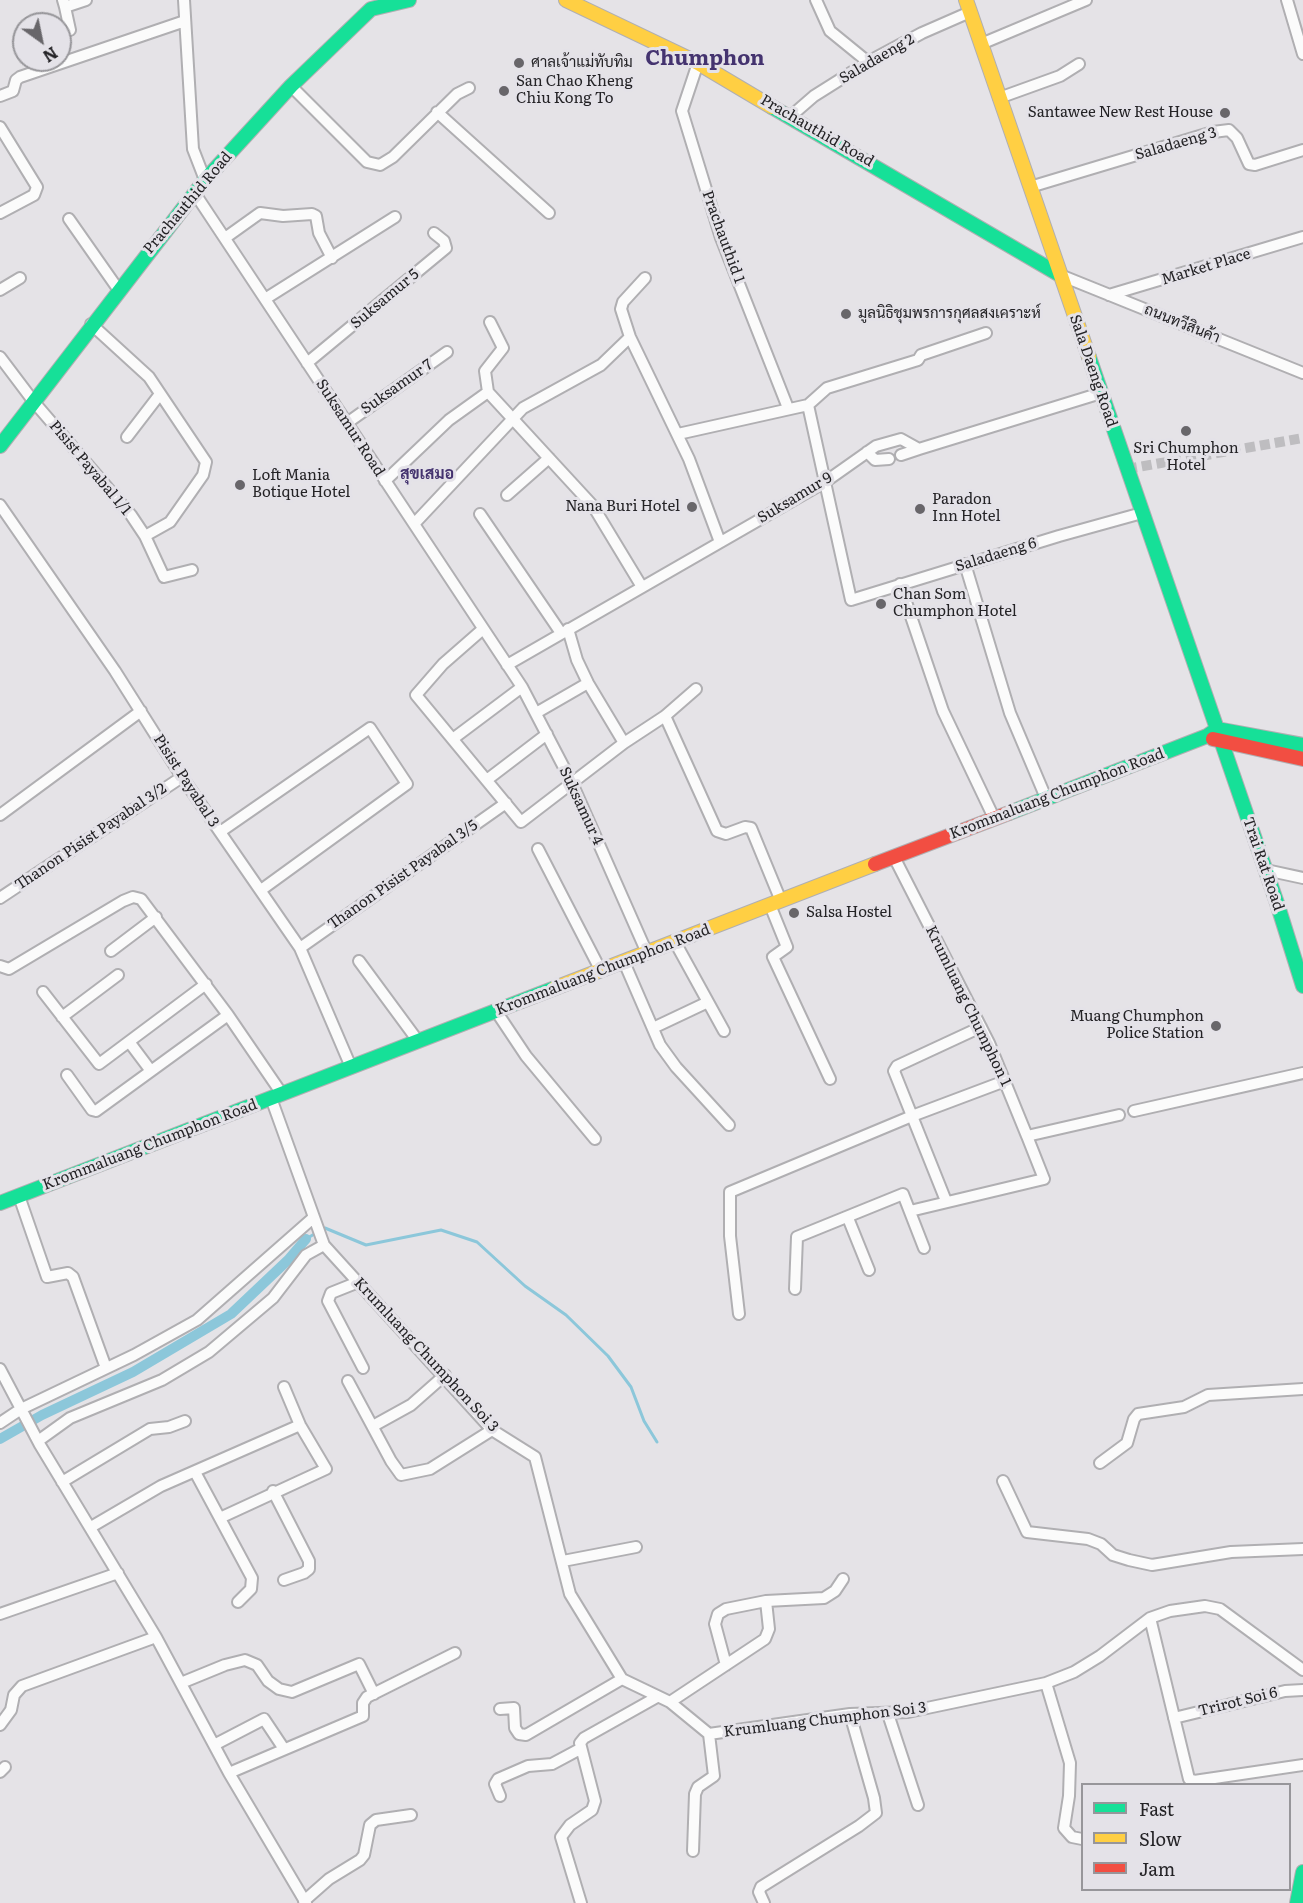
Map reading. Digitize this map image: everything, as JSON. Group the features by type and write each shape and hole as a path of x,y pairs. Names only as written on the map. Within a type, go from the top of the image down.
{"street":[{"path":"64,4 86,0"},
{"path":"184,0 193,149 205,180"},
{"name":"Prachauthid Road","path":"0,446 194,192 291,86 370,4 410,0"},
{"name":"Prachauthid Road","path":"566,0 698,63 1060,275"},
{"path":"816,0 830,31 868,62"},
{"path":"981,44 1086,0"},
{"path":"1287,0 1303,54"},
{"name":"Saladaeng 2","path":"791,116 814,96 868,62 968,6"},
{"name":"Sala Daeng Road","path":"968,6 1142,513 1215,736"},
{"path":"0,96 13,91 16,80 20,77 185,21"},
{"name":"Prachauthid 1","path":"698,63 681,111 721,238 788,408"},
{"path":"999,98 1060,76 1079,64"},
{"path":"291,86 328,126 372,165 386,163 437,112 457,94 469,88"},
{"path":"437,112 549,213"},
{"path":"0,127 38,187 34,195 0,213"},
{"name":"Saladaeng 3","path":"1030,187 1213,132 1229,130 1237,138 1249,164 1255,165 1303,150"},
{"name":"Suksamur Road","path":"194,192 507,665"},
{"path":"225,238 260,213 284,216 312,214 316,216 319,233 332,258"},
{"path":"265,298 395,217"},
{"path":"69,219 118,289"},
{"name":"Suksamur 5","path":"307,363 446,248 444,242 434,233"},
{"name":"Market Place","path":"1109,295 1303,237"},
{"name":"ถนนทวีสินค้า","path":"1060,275 1303,373"},
{"path":"0,290 20,278"},
{"path":"645,278 623,302 621,309 630,337 678,434 720,542"},
{"path":"489,322 504,348 485,371 488,392 593,506 642,587"},
{"path":"91,324 149,377 206,462 203,475 170,522 145,536"},
{"path":"678,434 808,405 827,388 918,360 921,355 986,333"},
{"path":"414,524 528,403 601,365 630,337"},
{"name":"Suksamur 7","path":"347,423 447,352"},
{"name":"Pisist Payabal 1/1","path":"0,357 34,402 91,466 145,536 164,577 192,570"},
{"path":"386,481 449,420 488,392"},
{"path":"901,455 1101,393"},
{"path":"127,436 160,394"},
{"path":"808,405 825,482"},
{"name":"Suksamur 9","path":"507,665 825,482 867,452 890,440 901,439 919,449"},
{"path":"867,452 874,460 889,459"},
{"path":"507,495 549,458"},
{"name":"Saladaeng 6","path":"825,482 851,600 965,564 1142,513"},
{"name":"Pisist Payabal 3","path":"0,505 141,711 182,777 300,948 351,1067"},
{"path":"480,514 565,631 588,683 624,743"},
{"path":"965,564 1010,713 1046,798"},
{"path":"900,584 943,711 994,818"},
{"path":"483,629 443,664 416,695 488,779 521,822 624,743 665,716 696,689"},
{"name":"Suksamur 4","path":"507,665 536,712 572,783 647,953"},
{"path":"536,712 588,683"},
{"path":"454,738 522,687"},
{"path":"0,815 141,711"},
{"path":"665,716 717,831 726,834 745,827 750,828 787,947 773,957 830,1079"},
{"path":"220,832 370,728 407,784 261,890"},
{"path":"488,779 547,734"},
{"path":"1215,736 1303,745"},
{"path":"1215,736 1303,759"},
{"name":"Krommaluang Chumphon Road","path":"0,1203 1046,798 1215,736"},
{"name":"Trai Rat Road","path":"1215,736 1266,870 1303,985"},
{"name":"Thanon Pisist Payabal 3/2","path":"0,898 182,777"},
{"name":"Thanon Pisist Payabal 3/5","path":"300,948 506,803"},
{"path":"538,849 601,970"},
{"name":"Krumluang Chumphon 1","path":"894,857 981,1027 1044,1179 946,1201"},
{"path":"1266,870 1303,878"},
{"name":"Krumluang Chumphon Soi 3","path":"0,966 9,969 133,897 141,899 228,1015 277,1096 323,1243 356,1283 445,1375 492,1430 535,1457 570,1594 622,1679 670,1702 710,1734 850,1714 909,1712 1046,1683 1074,1672 1100,1656 1150,1618 1170,1611 1206,1606 1221,1609 1303,1670"},
{"path":"111,951 156,917"},
{"path":"675,942 724,1031"},
{"path":"359,961 418,1041"},
{"path":"624,962 653,1028 676,1067 729,1125"},
{"path":"62,1017 118,975"},
{"path":"43,992 99,1065 206,984"},
{"path":"653,1028 708,1002"},
{"path":"496,1011 526,1056 595,1139"},
{"path":"67,1075 92,1110 96,1111 228,1015"},
{"path":"910,1211 946,1201 894,1071 897,1066 981,1027"},
{"path":"130,1043 152,1071"},
{"path":"1134,1111 1303,1073"},
{"path":"739,1314 730,1236 730,1192 912,1116 1005,1081"},
{"path":"1027,1136 1119,1115"},
{"path":"795,1289 797,1237 903,1194 924,1248"},
{"path":"19,1196 47,1277 68,1273 73,1276 106,1368"},
{"path":"848,1218 869,1270"},
{"path":"0,1423 197,1320 314,1220"},
{"path":"37,1440 70,1419 162,1380 209,1352 273,1299 306,1255 323,1243"},
{"path":"356,1283 331,1293 328,1301 363,1368"},
{"path":"0,1369 37,1440 156,1637 229,1773 305,1902 329,1879 360,1860 364,1855 370,1825 376,1820 411,1815"},
{"path":"373,1426 411,1405 445,1375"},
{"path":"348,1381 401,1475 430,1469 492,1430"},
{"path":"222,1517 273,1491 326,1469 300,1425 284,1387"},
{"path":"1100,1463 1127,1443 1134,1419 1138,1414 1184,1407 1208,1395 1303,1389"},
{"path":"62,1482 150,1429 169,1427 185,1421"},
{"path":"91,1527 161,1486 300,1425"},
{"path":"195,1472 222,1517 252,1578 251,1589 238,1602"},
{"path":"1003,1481 1028,1532 1088,1539 1101,1544 1113,1555 1129,1560 1152,1565 1231,1552 1303,1549"},
{"path":"273,1491 309,1561 309,1569 304,1573 284,1580"},
{"path":"563,1561 636,1547"},
{"path":"0,1614 118,1573"},
{"path":"726,1665 716,1624 718,1614 726,1609 766,1601 824,1598 835,1591 843,1579"},
{"path":"670,1702 768,1635 766,1601"},
{"path":"1150,1618 1187,1775 1194,1781 1303,1765"},
{"path":"0,1725 11,1710 14,1695 22,1686 156,1637"},
{"path":"229,1773 363,1716 363,1703 374,1694 455,1653"},
{"path":"181,1683 225,1665 245,1660 256,1665 268,1681 279,1689 292,1692 359,1664 374,1694"},
{"path":"500,1709 514,1708 515,1728 519,1734 526,1735 622,1679"},
{"path":"1046,1683 1070,1763 1070,1796 1064,1828 1072,1837 1081,1839"},
{"name":"Trirot Soi 6","path":"1174,1718 1285,1691 1303,1690"},
{"path":"581,1903 561,1837 570,1825 592,1810 596,1801 580,1749 584,1738 657,1697"},
{"path":"764,1903 759,1892 761,1887 876,1813 874,1798 850,1714"},
{"path":"888,1714 918,1805"},
{"path":"214,1745 264,1719 284,1749"},
{"path":"693,1851 695,1794 698,1787 714,1776 710,1734"},
{"path":"500,1796 495,1784 498,1779 528,1766 552,1764 580,1749"},
{"path":"1297,1903 1303,1872"}],"waterway":[{"path":"322,1230 325,1228 366,1245 441,1230 477,1242 525,1286 566,1315 608,1356 631,1387 644,1421 657,1442"},
{"path":"306,1239 316,1233"},
{"path":"0,1439 42,1415 133,1372 231,1314 288,1260 306,1239"}],"tunnel":[{"path":"1127,469 1303,438"}],"traffic: fast":[{"path":"0,446 205,180 291,86 371,9 409,0"},
{"path":"772,107 1060,275"},
{"path":"1089,357 1277,903 1303,986"},
{"path":"1009,813 1207,736 1217,729 1303,745"},
{"path":"0,1203 555,988"},
{"path":"1297,1903 1303,1872"}],"traffic: slow":[{"path":"566,0 698,63 772,107"},
{"path":"966,0 1089,357"},
{"path":"555,988 875,864"}],"traffic: jam":[{"path":"1213,739 1303,759"},
{"path":"875,864 1009,813"}],"place":[{"name":"ศาลเจ้าแม่ทับทิม","path":"519,63"},
{"name":"San Chao Kheng Chiu Kong To","path":"504,91"},
{"name":"Santawee New Rest House","path":"1225,113"},
{"name":"มูลนิธิชุมพรการกุศลสงเคราะห์","path":"846,314"},
{"name":"Sri Chumphon Hotel","path":"1186,431"},
{"name":"Loft Mania Botique Hotel","path":"240,485"},
{"name":"Nana Buri Hotel","path":"692,507"},
{"name":"Paradon Inn Hotel","path":"920,509"},
{"name":"Chan Som Chumphon Hotel","path":"881,604"},
{"name":"Salsa Hostel","path":"794,913"},
{"name":"Muang Chumphon Police Station","path":"1216,1026"}],"district":[{"name":"Chumphon","path":"705,59"},
{"name":"สุขเสมอ","path":"427,474"}]}
